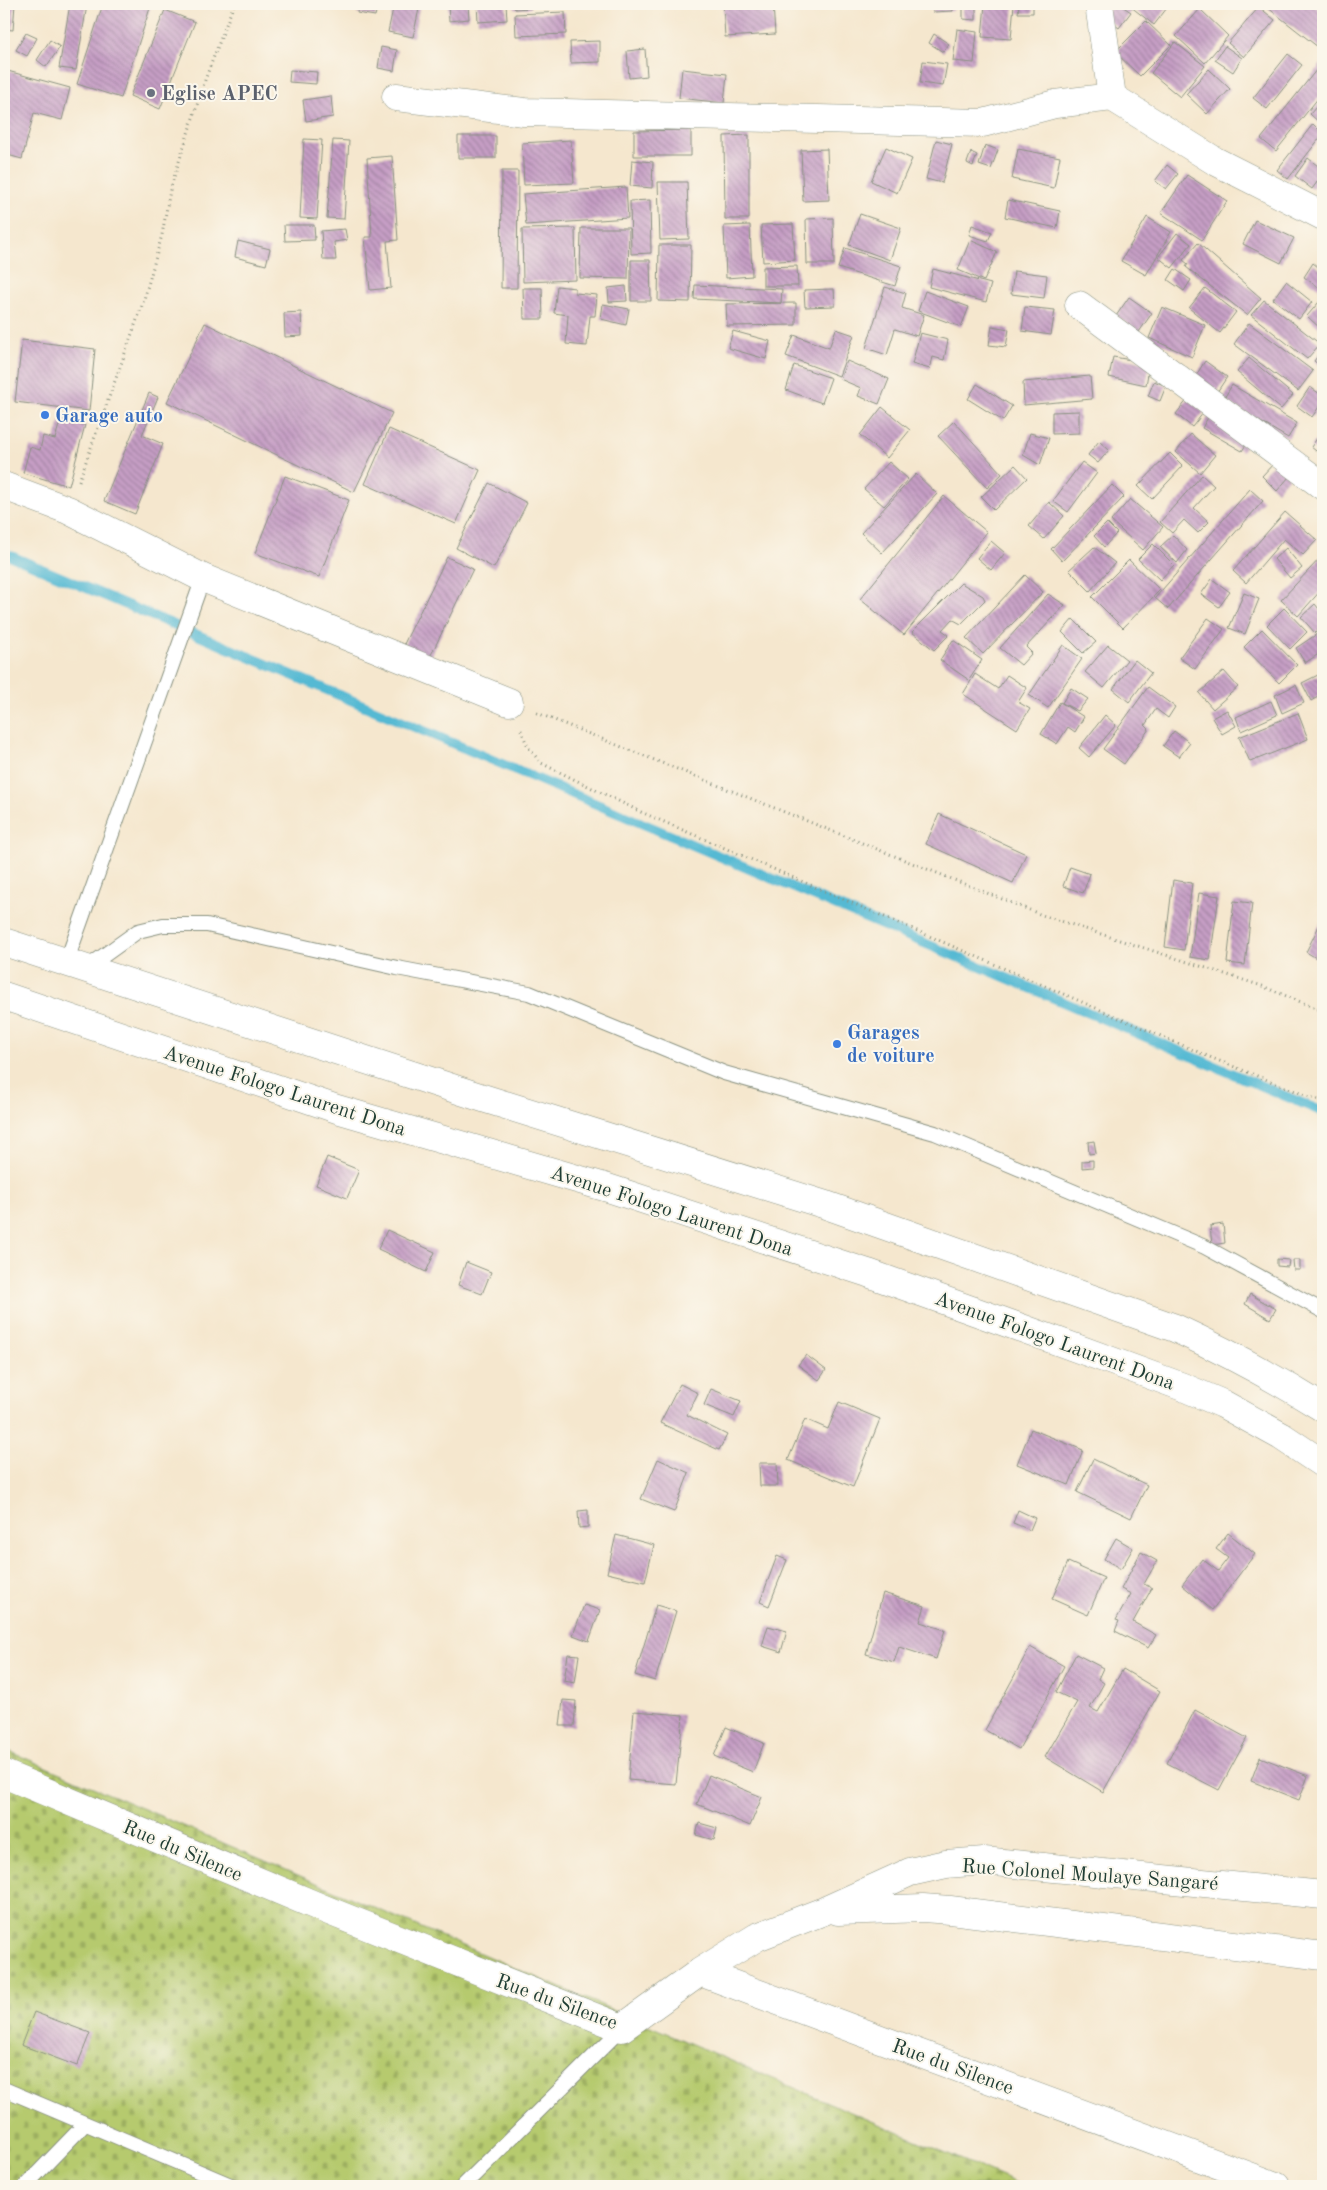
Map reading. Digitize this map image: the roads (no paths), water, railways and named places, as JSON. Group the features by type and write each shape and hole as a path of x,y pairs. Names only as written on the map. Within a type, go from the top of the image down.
{"street":[{"path":"1099,4 1112,97"},
{"path":"396,97 524,112 983,123 1055,104 1112,97 1215,161 1323,216"},
{"path":"1079,304 1323,486"},
{"path":"4,486 68,510 203,578 509,702"},
{"path":"4,942 486,1099 826,1205 1175,1328 1225,1351 1275,1378 1323,1408"},
{"name":"Avenue Fologo Laurent Dona","path":"4,996 337,1110 608,1188 868,1273 1183,1386 1223,1404 1281,1436 1323,1464"},
{"name":"Rue du Silence","path":"4,1774 324,1909 622,2028 700,1972 1276,2186"},
{"name":"Rue Colonel Moulaye Sangaré","path":"700,1972 757,1937 824,1911 910,1872 946,1864 984,1862 1323,1895"},
{"path":"824,1911 923,1908 950,1910 1323,1956"}],"lane":[{"path":"75,966 203,578"},
{"path":"75,966 138,931 163,925 207,925 397,968 529,993 724,1073 935,1133 1205,1247 1323,1310"},
{"path":"463,2186 622,2028"},
{"path":"4,2089 233,2186"},
{"path":"25,2186 85,2124"}],"waterway":[{"path":"4,553 1323,1112"}],"place":[{"name":"Eglise APEC","path":"151,93"},
{"name":"Garage auto","path":"45,415"},
{"name":"Garages de voiture","path":"837,1044"}]}
